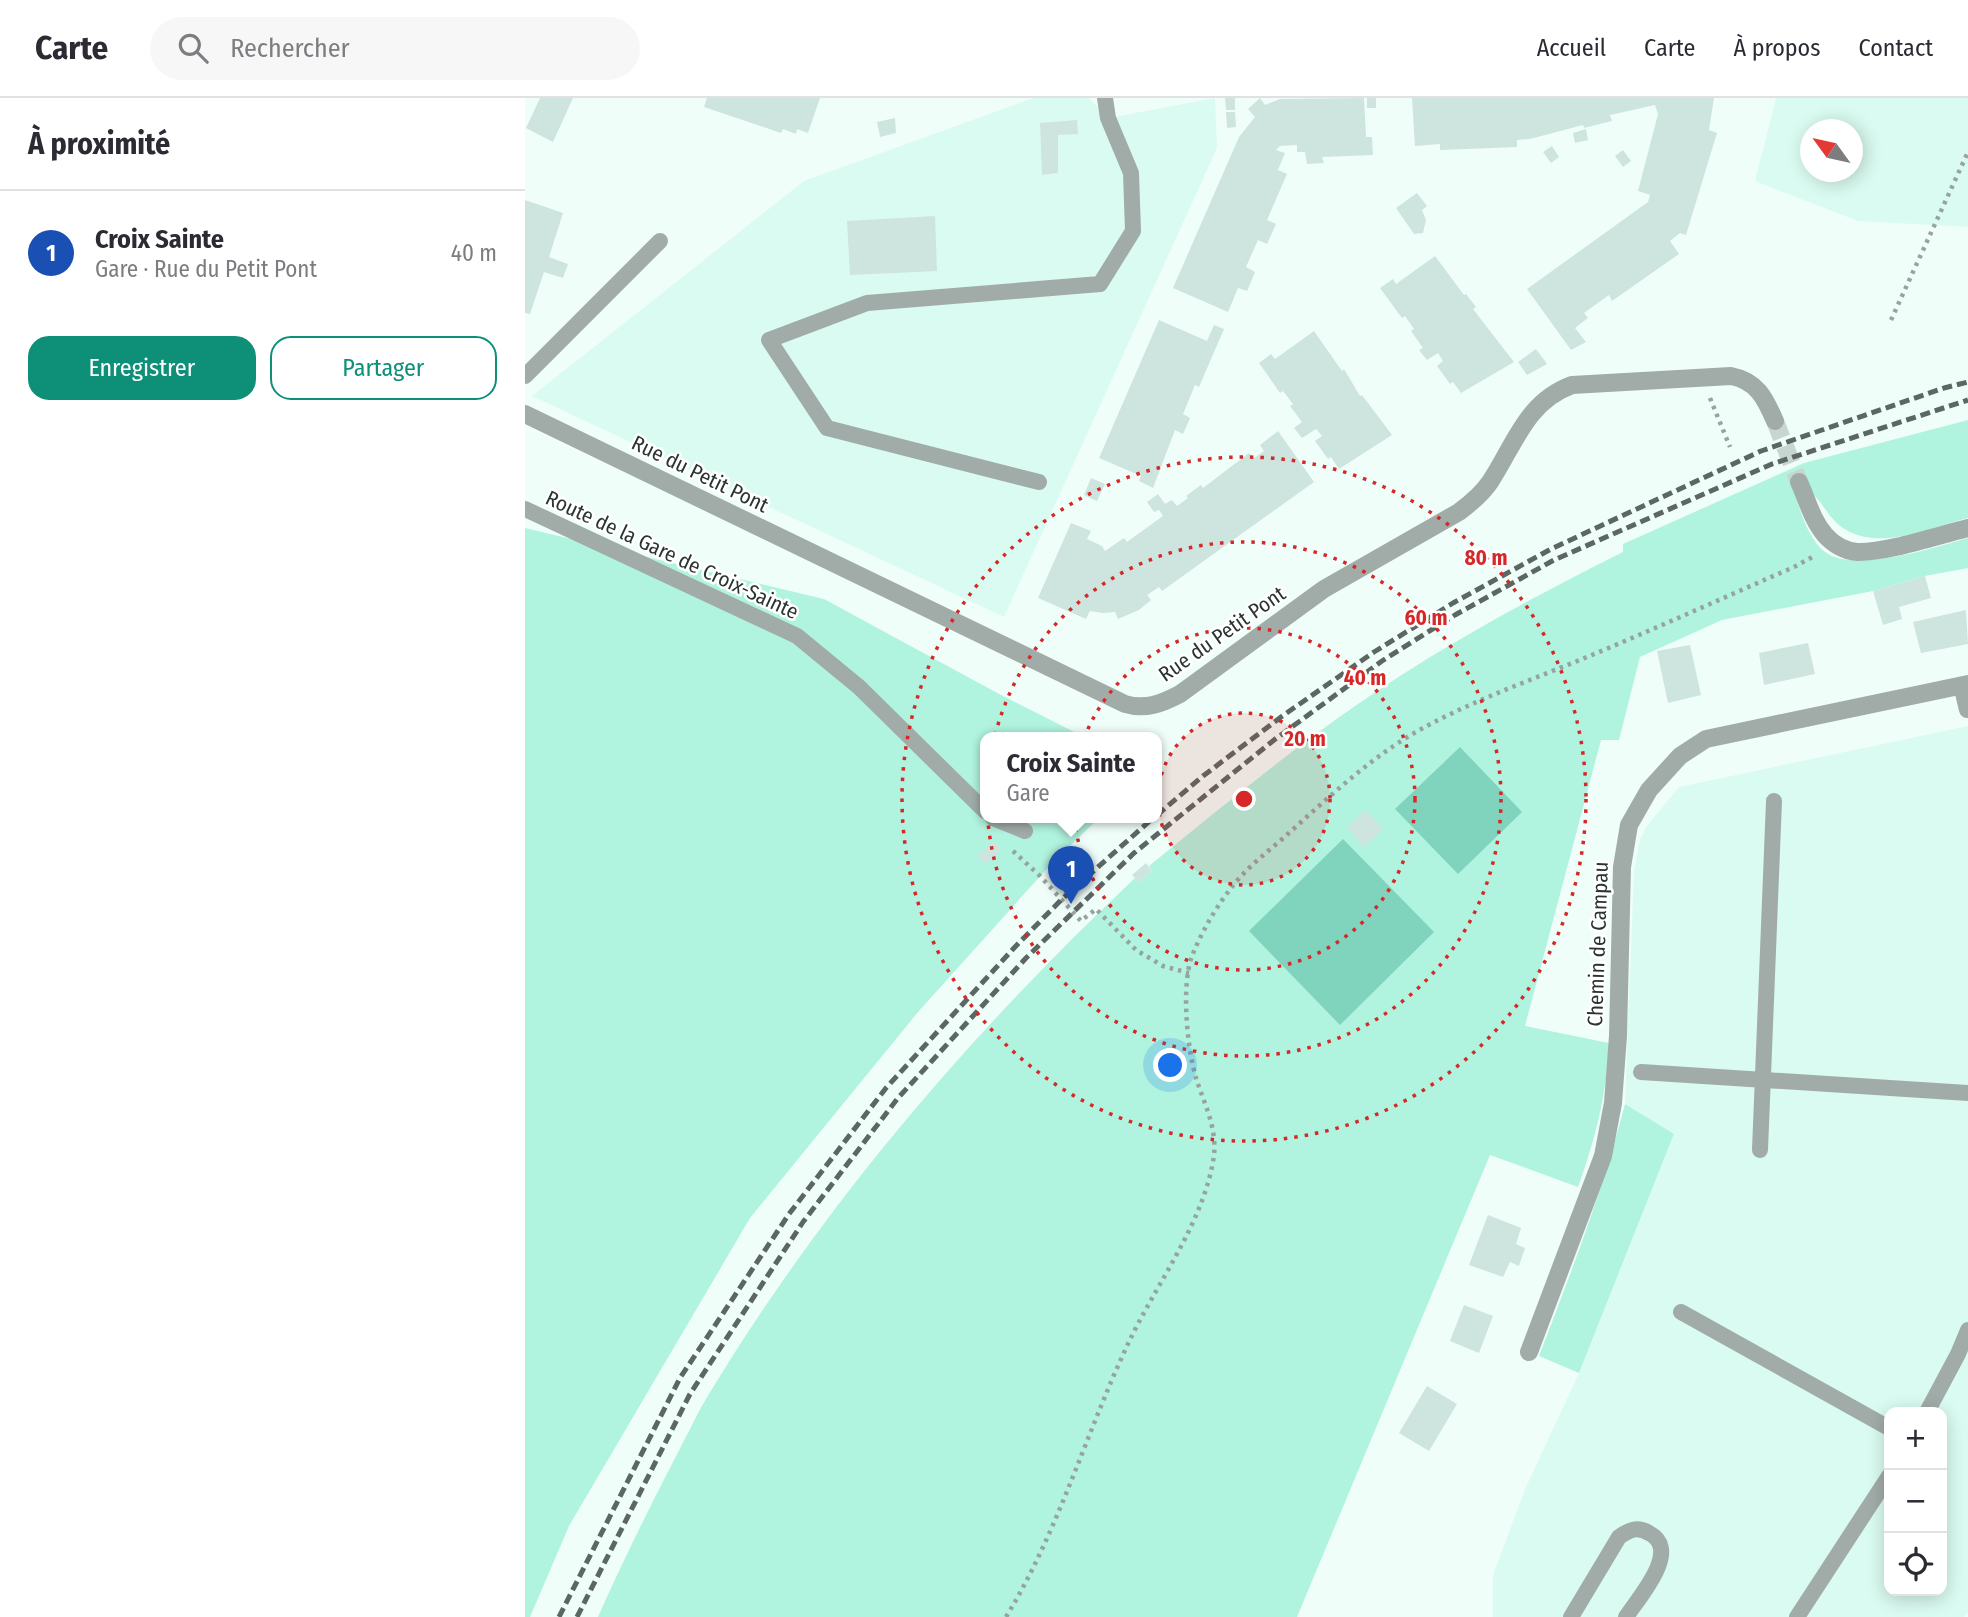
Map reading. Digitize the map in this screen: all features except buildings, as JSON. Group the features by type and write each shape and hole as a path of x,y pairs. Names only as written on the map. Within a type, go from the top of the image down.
{"street":[{"name":"Rue du Petit Pont","path":"525,414 1125,704 1137,707 1153,706 1180,694 1324,589 1459,512 1475,500 1489,484 1533,411 1556,391 1572,385 1731,376 1743,378 1757,387 1776,421"},
{"path":"1799,482 1815,521 1838,546 1855,552 1873,551 1968,528"},
{"name":"Chemin de Campau","path":"1529,1352 1603,1156 1613,1103 1618,1036 1622,867 1629,825 1649,790 1680,756 1706,739 1965,684"}],"lane":[{"path":"1039,482 827,428 769,340 867,303 1100,284 1133,231 1131,173 1108,118 1105,98"},
{"path":"525,376 584,320 660,241"},
{"name":"Route de la Gare de Croix-Sainte","path":"525,509 797,636 859,687 980,806"},
{"path":"1965,684 1967,710"},
{"path":"1760,1150 1774,801"},
{"path":"1005,823 1025,831"},
{"path":"1641,1072 1968,1093"},
{"path":"1681,1312 1884,1425"},
{"path":"1930,1407 1968,1330"},
{"path":"1797,1617 1884,1484"},
{"path":"1571,1617 1619,1537 1630,1529 1644,1530 1655,1536 1663,1549 1661,1562 1626,1617"}],"path":[{"path":"1891,320 1968,152"},
{"path":"1713,405 1730,447"},
{"path":"1006,1617 1051,1532 1113,1376 1137,1325 1196,1216 1209,1180 1214,1151 1213,1126 1195,1072 1189,1039 1186,1000 1189,972 1191,959 1213,915 1245,872 1352,776 1404,739 1450,712 1590,656 1794,567 1833,541"},
{"path":"1009,848 1040,876 1081,921 1096,909 1136,950 1163,966 1189,972"}],"shaded area":[{"path":"1033,98 1089,98 1108,118 1215,98 1217,148 1004,617 532,396 804,181"},
{"path":"1776,98 1968,98 1968,227 1858,221 1755,181"},
{"path":"1968,420 1968,518 1902,536 1869,538 1839,525 1811,492 1792,484 1808,530 1825,552 1838,558 1875,560 1968,538 1968,568 1925,576 1873,591 1722,620 1640,657 1619,740 1601,740 1525,1026 1609,1043 1599,1116 1578,1187 1490,1155 1297,1617 598,1617 644,1518 704,1402 802,1254 904,1122 959,1058 1074,937 1135,878 1139,882 1152,871 1149,866 1210,816 1367,698 1482,627 1623,552 1623,544 1804,463"},
{"path":"525,528 824,599 1074,732 980,732 980,823 1094,823 1053,862 918,1012 750,1218 569,1526 530,1617 525,1617"},
{"path":"1968,726 1968,1612 1964,1617 1493,1617 1493,1575 1526,1487 1579,1373 1674,1135 1625,1104 1634,870 1640,840 1646,827 1679,787"},
{"path":"1460,747 1522,812 1458,874 1395,809"},
{"path":"1343,839 1434,932 1340,1025 1249,931"},
{"path":"1625,1104 1674,1134 1579,1373 1539,1356 1597,1200"}],"tunnel":[{"path":"1775,421 1799,482"}],"railway":[{"path":"1162,811 1281,717 1374,652 1453,603 1551,549 1761,451 1968,382"},
{"path":"577,1617 690,1394 803,1222 898,1098 1026,958 1134,853 1274,740 1382,661 1455,615 1554,560 1772,464 1968,400"},
{"path":"559,1617 680,1378 789,1214 886,1088 1014,948 1061,900 1147,823"}],"place":[{"name":"Croix Sainte","path":"1071,904"}]}
